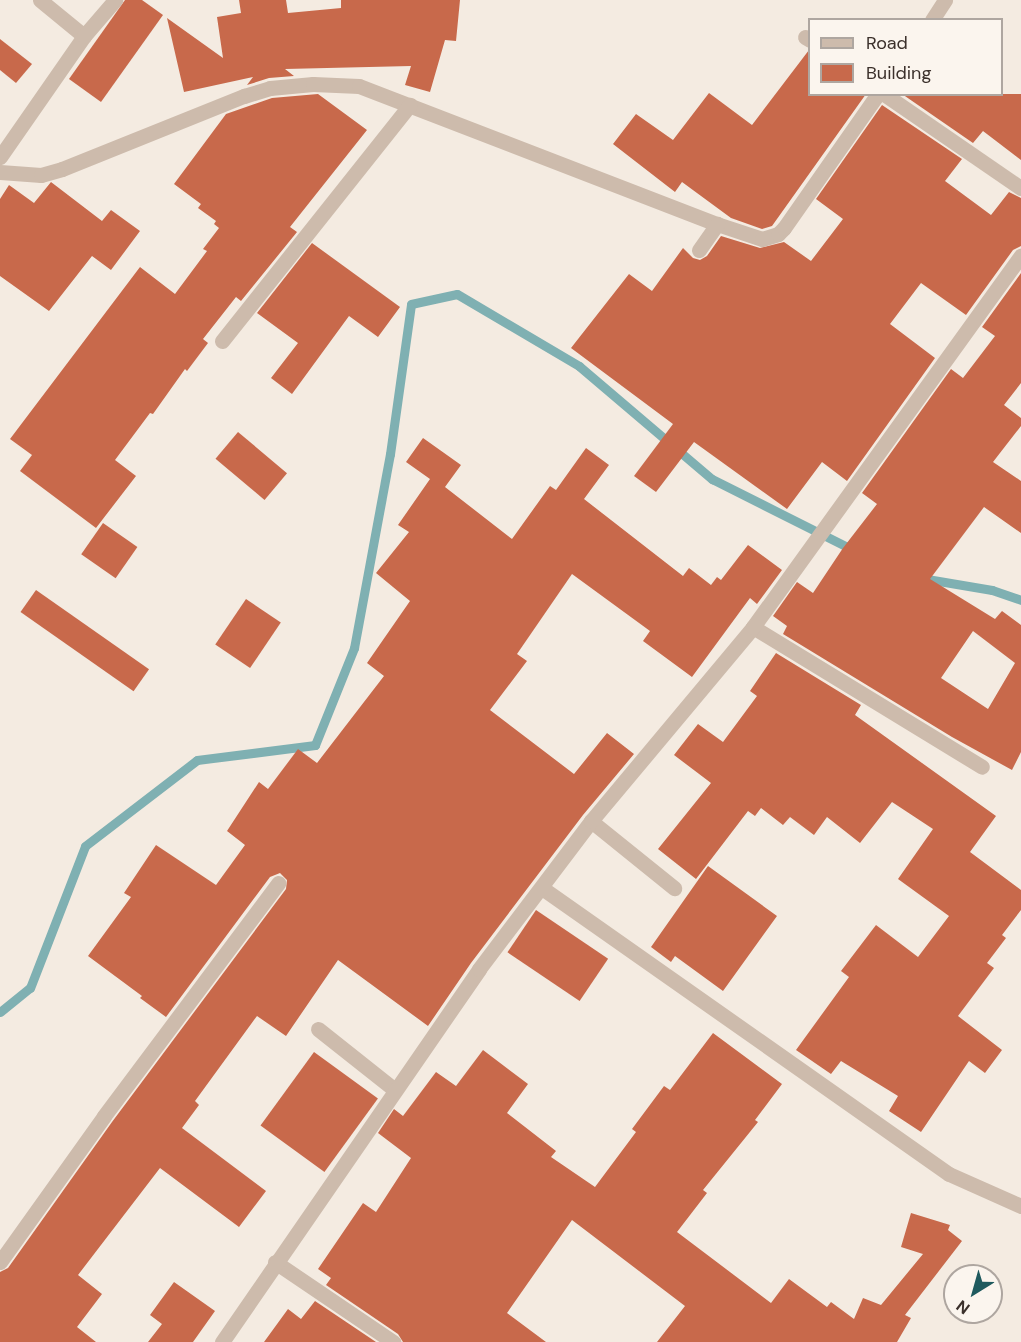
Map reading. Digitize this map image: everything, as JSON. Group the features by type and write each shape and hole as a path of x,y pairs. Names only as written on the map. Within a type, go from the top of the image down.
{"street":[{"path":"40,0 84,36"},
{"path":"0,157 84,36 115,0"},
{"path":"933,18 945,0"},
{"path":"0,172 41,174 62,169 244,96 270,88 314,84 359,86 717,224 762,238 778,234 877,96"},
{"path":"887,96 1021,188"},
{"path":"222,341 410,105"},
{"path":"699,250 717,224"},
{"path":"222,1342 479,969 591,821 753,627 1021,256"},
{"path":"753,627 982,767"},
{"path":"591,821 674,888"},
{"path":"0,1262 104,1116 278,883"},
{"path":"542,888 949,1174 1021,1206"},
{"path":"318,1029 395,1090"},
{"path":"275,1262 393,1342"}],"building":[{"path":"125,0 142,0 163,15 101,102 69,79"},
{"path":"239,0 286,0 288,13 341,8 341,0 460,0 456,41 445,40 430,92 405,85 411,66 285,69 294,76 269,78 247,85 253,77 184,92 167,18 223,58 217,17 241,13"},
{"path":"0,39 32,64 16,83 0,70"},
{"path":"808,51 808,96 865,96 772,226 762,229 731,218 682,182 675,192 613,144 636,114 673,140 709,93 752,125"},
{"path":"318,94 367,130 290,227 297,232 241,301 236,297 203,339 208,343 187,371 185,369 153,414 150,413 115,460 136,476 96,528 20,471 32,455 10,439 140,267 175,294 207,251 203,249 219,228 214,224 216,221 198,208 201,204 174,184 226,114 272,98"},
{"path":"1021,94 1021,160 983,131 973,143 905,96"},
{"path":"882,105 962,159 945,181 991,215 1009,192 1021,198 1021,246 1013,250 966,315 921,283 890,324 935,358 847,481 822,462 787,509 694,442 656,492 634,476 673,424 571,348 629,274 652,291 683,248 693,258 700,260 707,256 721,236 760,248 784,242 811,261 843,219 816,199"},
{"path":"51,182 102,221 111,210 140,231 111,270 92,256 49,311 0,276 0,199 9,185 34,203"},
{"path":"312,243 400,307 378,337 349,316 292,394 271,378 298,343 257,313"},
{"path":"1021,273 1021,383 1004,405 1021,418 1021,426 993,462 1021,481 1021,533 984,507 930,579 995,619 1002,611 1021,625 1021,752 1012,770 952,737 783,634 787,626 773,616 797,582 813,593 843,548 877,504 862,493 951,369 963,378 995,336 982,327","holes":["973,631 1015,663 988,709 941,678"]},
{"path":"238,432 287,473 265,500 216,459"},
{"path":"423,438 461,465 445,487 512,539 550,486 556,490 586,448 609,465 584,499 683,576 689,568 711,585 717,577 721,580 748,545 782,570 757,604 750,598 692,677 643,641 650,631 572,574 517,654 527,661 490,710 574,774 607,733 634,754 583,815 471,963 428,1026 338,960 286,1036 257,1016 195,1101 199,1105 182,1128 266,1191 239,1227 160,1168 78,1275 102,1294 77,1327 96,1342 0,1342 0,1272 8,1268 112,1122 286,889 287,880 280,873 270,877 166,1017 88,956 131,897 124,893 156,845 216,885 245,845 227,831 259,782 268,789 298,749 317,763 384,676 367,663 410,601 376,573 409,532 398,525 430,479 406,462"},
{"path":"103,523 137,547 116,578 81,554"},
{"path":"36,590 149,669 134,691 21,612"},
{"path":"246,599 281,622 250,668 215,645"},
{"path":"776,653 861,705 855,715 996,816 970,852 1021,890 1021,910 1002,935 1006,938 987,963 994,968 958,1016 1002,1050 985,1073 969,1061 921,1132 889,1111 898,1096 841,1061 831,1074 796,1050 849,977 841,971 876,925 918,957 949,916 898,879 933,829 892,802 860,843 827,817 814,835 790,817 783,825 761,808 755,816 748,811 696,879 658,849 711,783 674,755 698,724 723,742 757,696 750,691"},
{"path":"708,866 777,916 723,991 675,956 671,962 651,947"},
{"path":"536,910 608,959 580,1001 507,952"},
{"path":"713,1033 782,1084 755,1120 758,1122 703,1190 707,1193 677,1232 771,1303 789,1279 827,1307 831,1302 854,1319 863,1298 881,1305 923,1254 901,1247 911,1213 950,1225 948,1230 962,1241 905,1315 911,1318 897,1342 657,1342 685,1306 572,1220 507,1313 546,1342 403,1342 398,1334 326,1285 331,1278 318,1269 363,1203 376,1212 411,1158 378,1133 394,1109 403,1116 436,1072 456,1086 483,1050 528,1084 507,1113 556,1151 551,1157 595,1187 636,1132 632,1129 664,1086 670,1090"},
{"path":"314,1052 378,1098 324,1172 261,1126"},
{"path":"174,1282 215,1311 193,1342 148,1342 162,1324 150,1315"},
{"path":"315,1301 376,1342 264,1342 288,1309 301,1319"}],"waterway":[{"path":"0,1012 30,988 85,846 197,760 315,745 354,648 390,454 411,304 457,294 579,366 712,479 847,547 855,548"},
{"path":"921,578 992,590 1021,600"}]}
